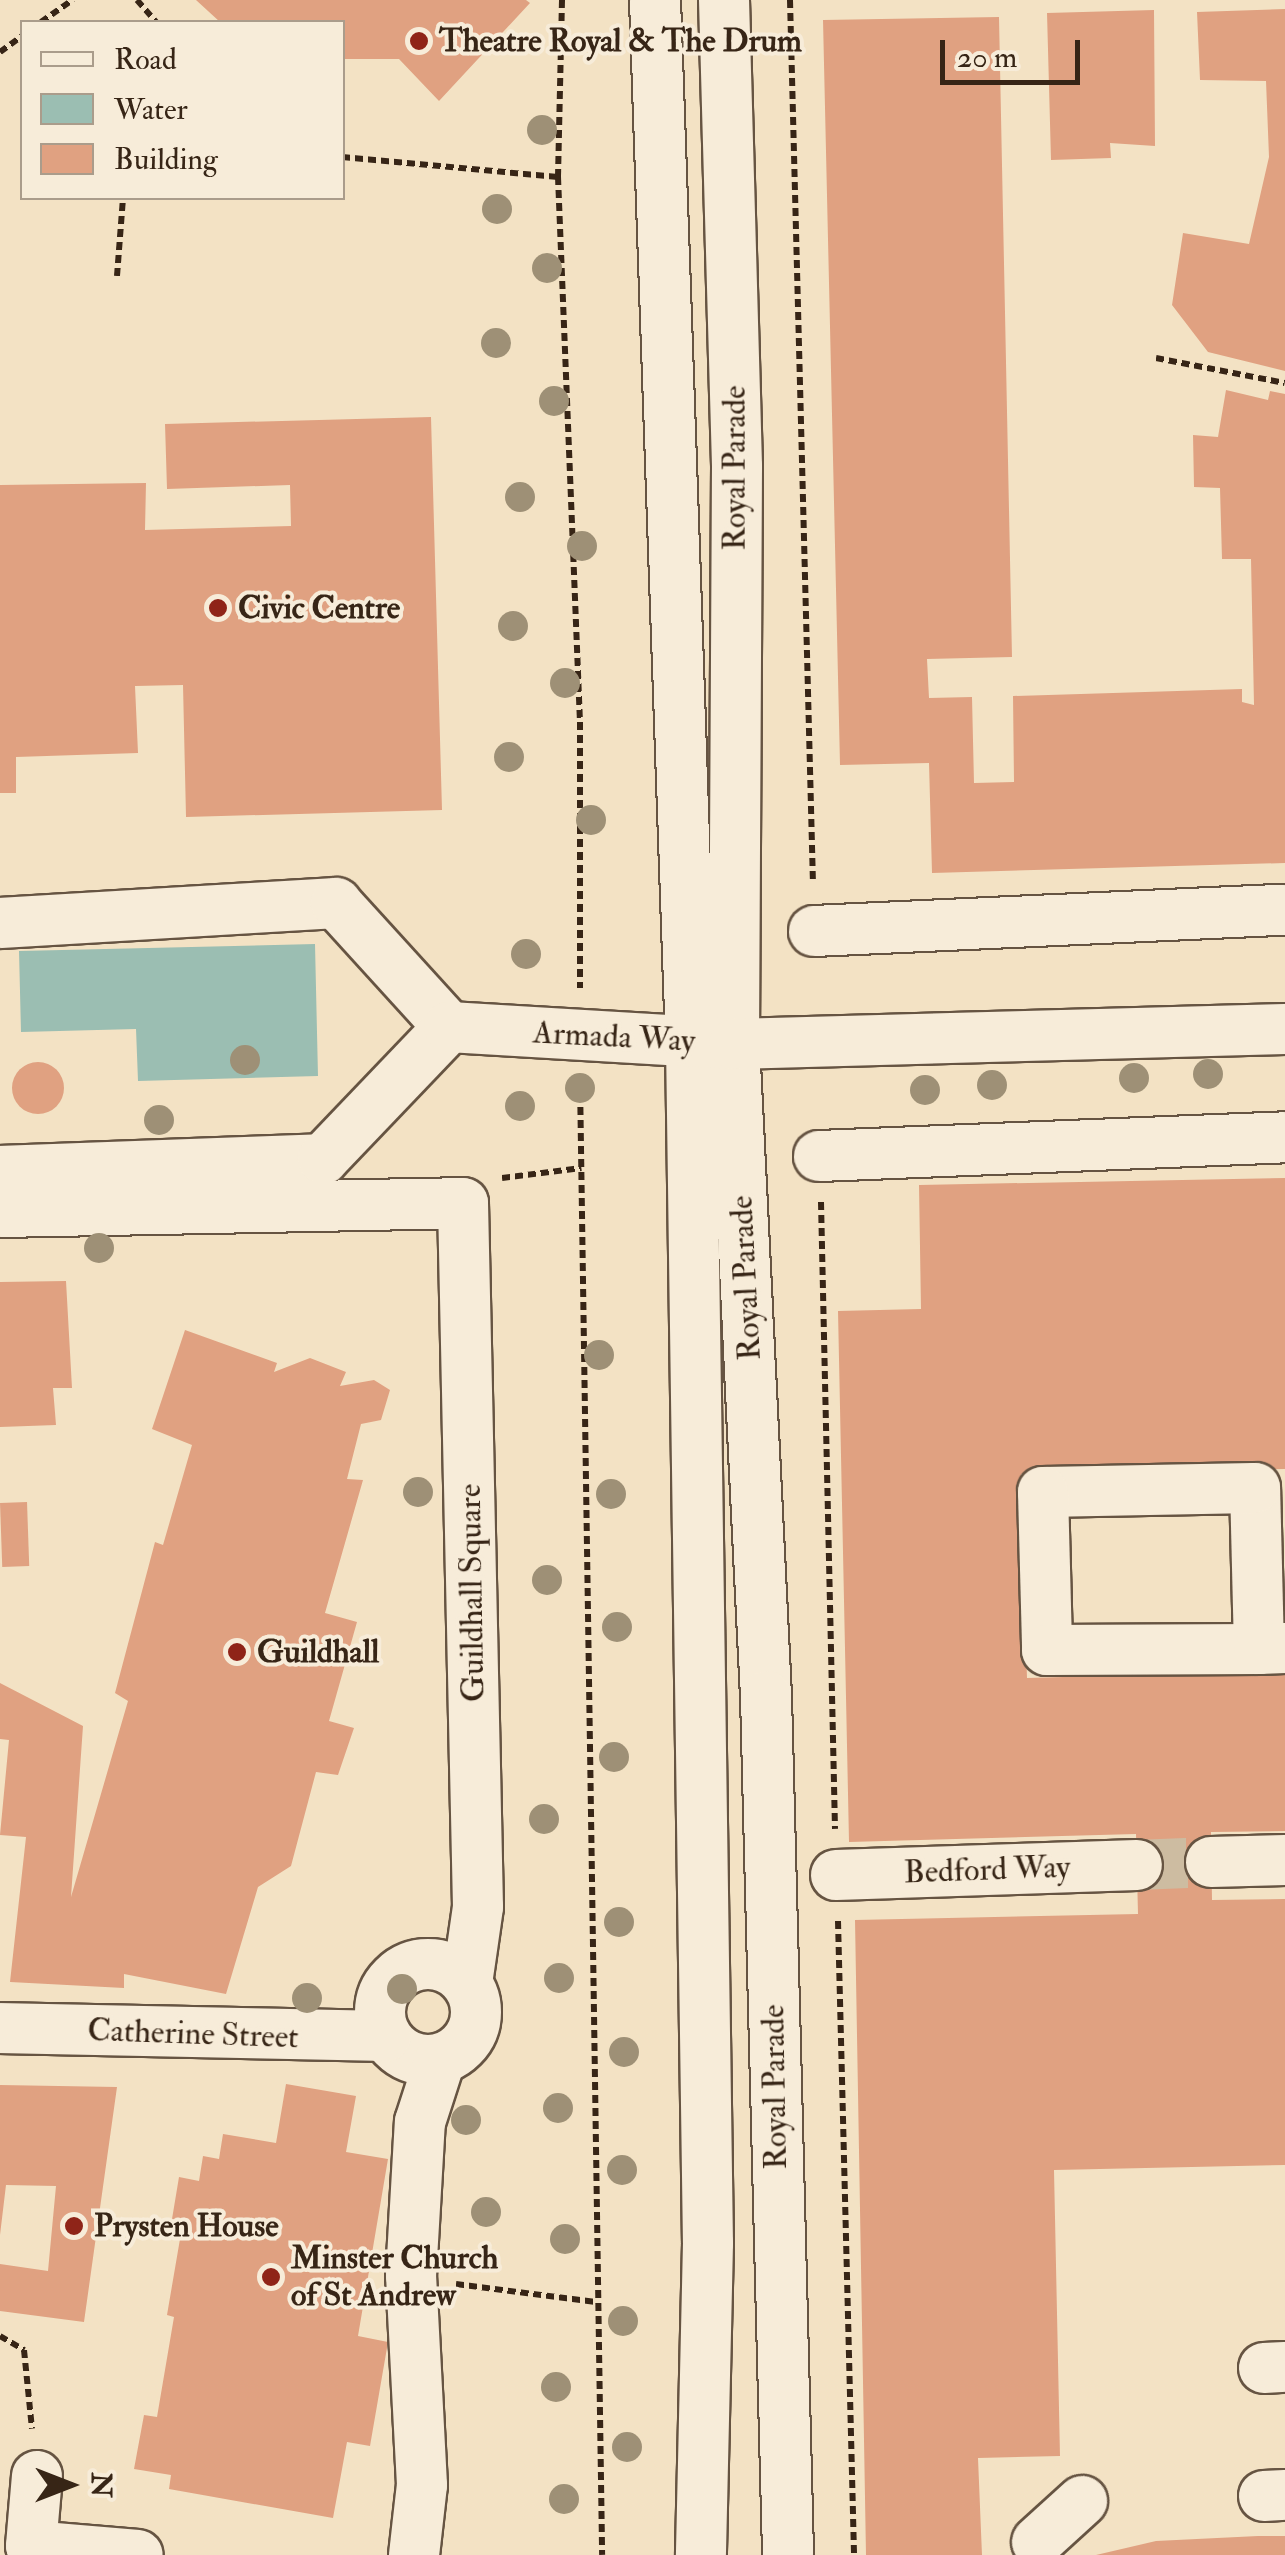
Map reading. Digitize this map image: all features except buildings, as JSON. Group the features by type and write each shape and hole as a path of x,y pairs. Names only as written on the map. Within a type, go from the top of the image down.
{"street":[{"name":"Royal Parade","path":"655,0 712,1043 766,1696 788,2555"},
{"name":"Royal Parade","path":"701,2555 708,2243 712,1043 737,466 724,0"},
{"path":"0,923 336,902 449,1027 323,1159 0,1170"},
{"path":"814,931 1285,910"},
{"name":"Armada Way","path":"449,1027 712,1043 1285,1029"},
{"path":"819,1156 1285,1137"},
{"path":"0,1212 463,1203"},
{"name":"Guildhall Square","path":"463,1203 478,1906 467,1982"},
{"path":"1255,1488 1272,1649 1047,1650 1043,1492 1255,1488"},
{"path":"1211,1862 1285,1860"},
{"name":"Bedford Way","path":"836,1875 1137,1865"},
{"path":"414,2555 422,2484 411,2276 420,2122 440,2060 474,2029 467,1982 425,1964 395,1976 380,2004 386,2036 408,2056 440,2060"},
{"name":"Catherine Street","path":"0,2028 386,2036"},
{"path":"36,2476 16,2545 138,2555"},
{"path":"1036,2542 1082,2502"}],"path":[{"path":"44,20 73,0"},
{"path":"137,0 154,20"},
{"path":"562,0 558,176 580,722 579,1036 602,2555"},
{"path":"790,0 814,931"},
{"path":"345,157 558,176"},
{"path":"117,276 123,200"},
{"path":"1156,358 1285,384"},
{"path":"463,1203 511,1172 581,1168"},
{"path":"825,1336 854,2555"},
{"path":"411,2276 596,2302"},
{"path":"0,2336 24,2350 36,2476"}],"water":[{"path":"315,944 318,1076 138,1081 136,1029 21,1032 19,951"}],"tunnel":[{"path":"1137,1865 1211,1862"}],"place":[{"name":"Theatre Royal & The Drum","path":"419,41"},
{"name":"Civic Centre","path":"218,608"},
{"name":"Guildhall","path":"237,1652"},
{"name":"Prysten House","path":"74,2226"},
{"name":"Minster Church of St Andrew","path":"271,2277"}]}
